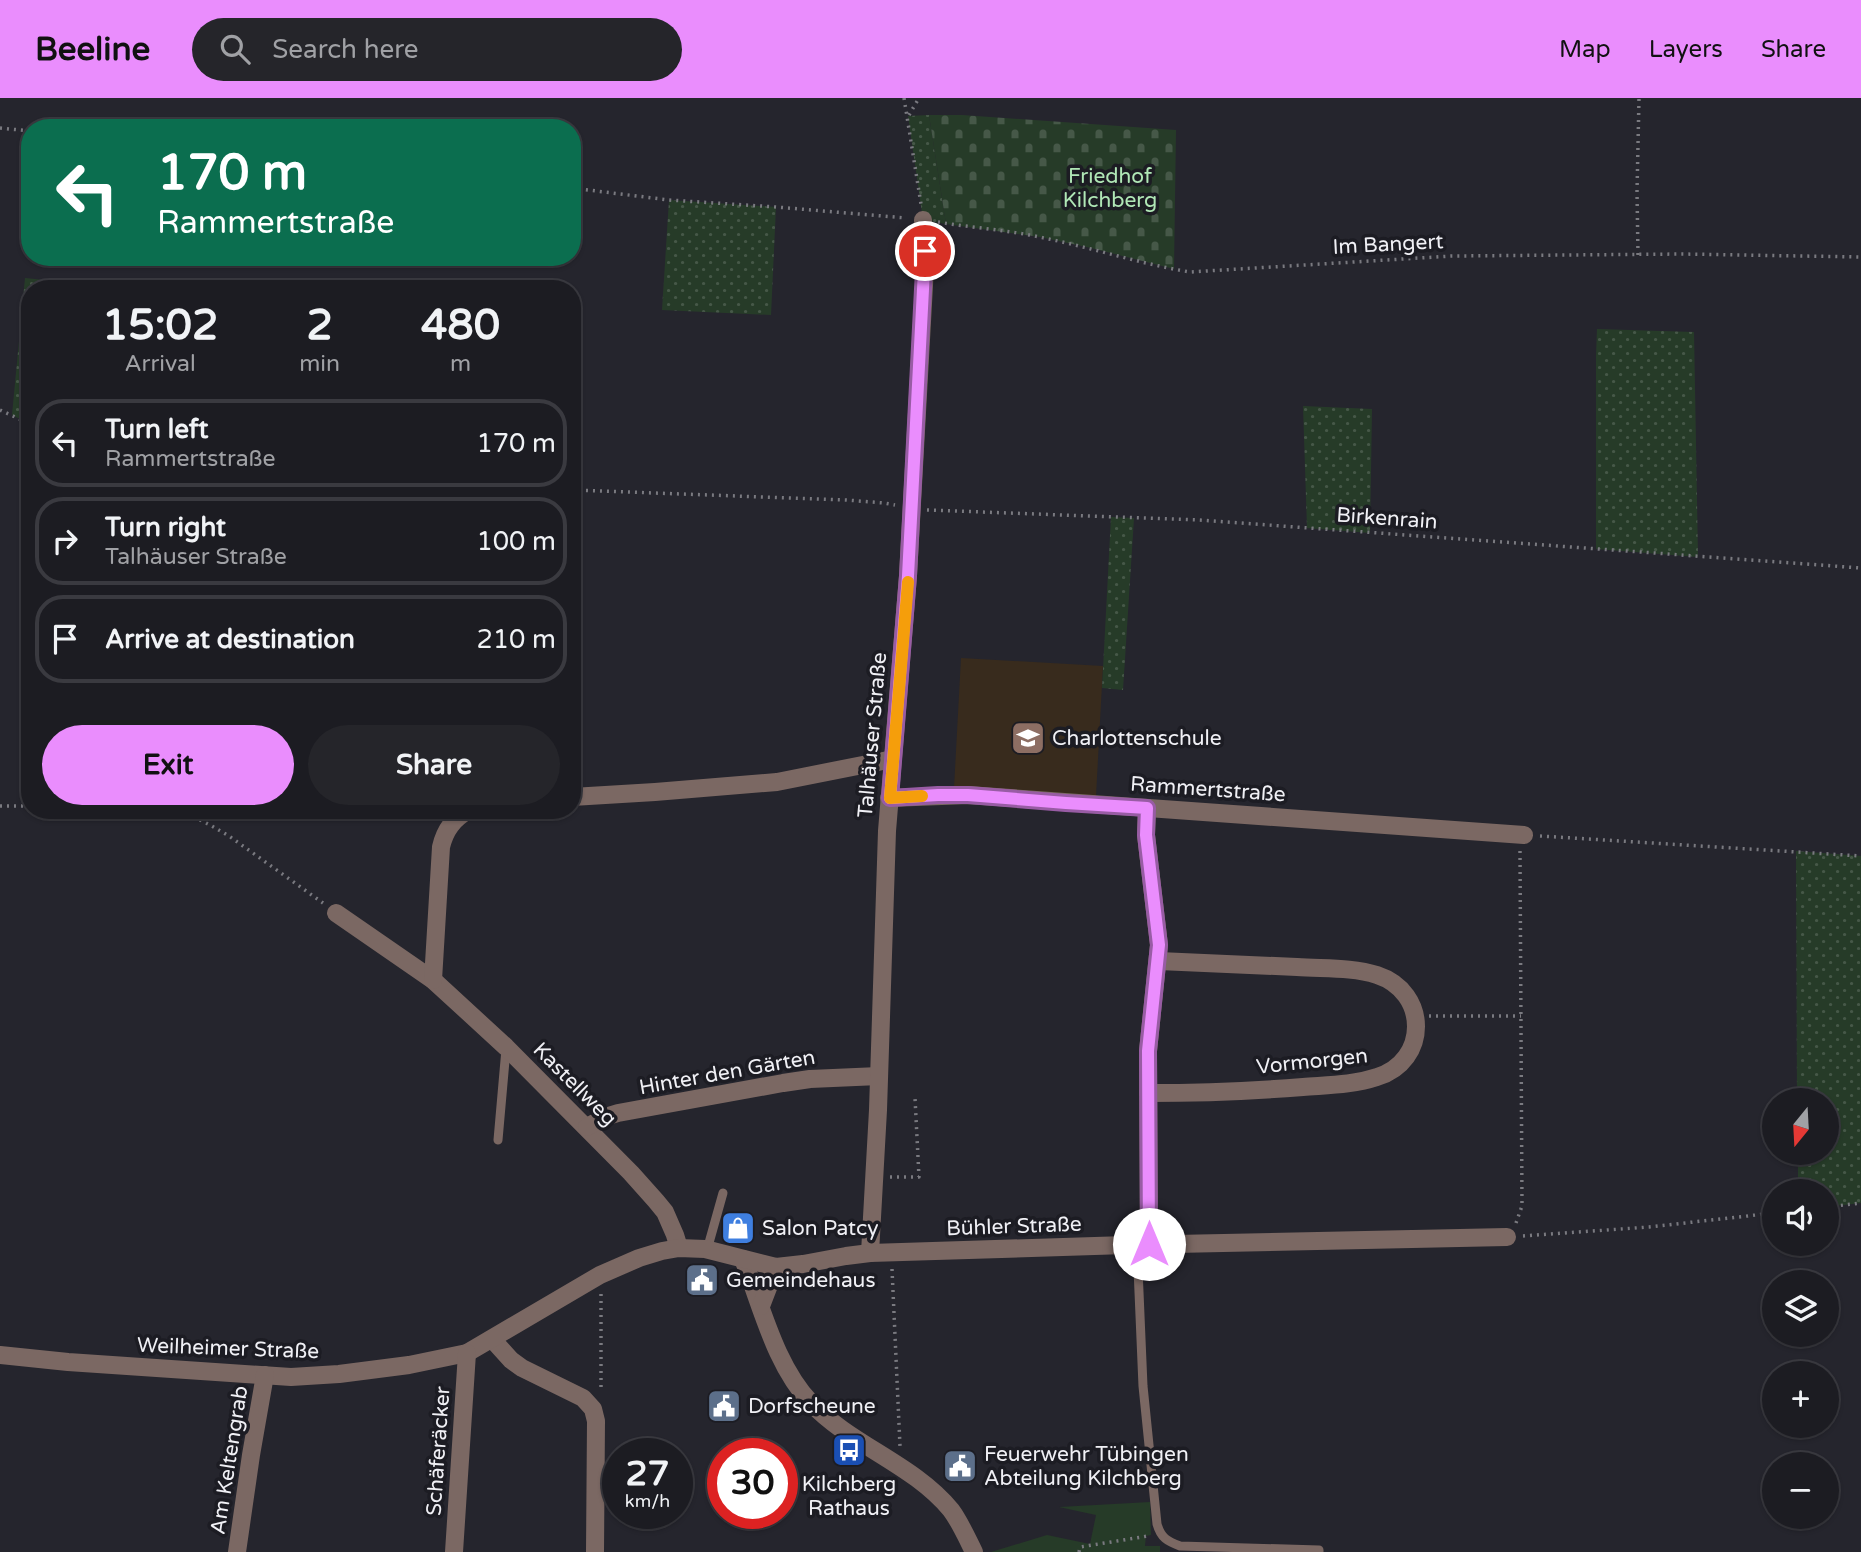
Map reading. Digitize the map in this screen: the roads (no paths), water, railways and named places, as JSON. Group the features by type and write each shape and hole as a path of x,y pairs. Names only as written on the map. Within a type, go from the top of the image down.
{"street":[{"name":"Talhäuser Straße","path":"870,1253 890,798 908,576 925,267 923,220"},
{"path":"581,796 795,780 893,759"},
{"name":"Rammertstraße","path":"890,798 960,795 1522,835"},
{"path":"1143,1244 1149,1040 1159,961 1158,928 1146,835 1147,808"},
{"path":"433,980 441,847 444,835 457,819"},
{"name":"Kastellweg","path":"336,913 433,980 506,1047 587,1127 665,1212 679,1248"},
{"name":"Vormorgen","path":"1148,1093 1276,1089 1338,1084 1378,1077 1393,1070 1404,1060 1415,1040 1415,1016 1407,995 1397,985 1375,975 1337,969 1159,961"},
{"name":"Hinter den Gärten","path":"587,1127 618,1113 749,1088 810,1079 879,1076"},
{"name":"Bühler Straße","path":"776,1267 870,1253 1143,1244 1507,1237"},
{"path":"679,1248 708,1250 776,1267 761,1306"},
{"name":"Weilheimer Straße","path":"0,1355 290,1377 409,1365 467,1353 600,1275 639,1258 679,1248"},
{"path":"743,1259 774,1344 811,1403 851,1435 931,1489 951,1511 974,1552"},
{"path":"492,1339 522,1368 583,1398 593,1409 596,1428 595,1552"},
{"name":"Schäferäcker","path":"454,1552 467,1353"},
{"name":"Am Keltengrab","path":"237,1552 265,1375"}],"lane":[{"path":"498,1140 506,1047"},
{"path":"708,1250 723,1193"},
{"path":"1143,1244 1145,1408 1160,1534 1169,1542 1180,1546 1319,1552"}],"place":[{"name":"Charlottenschule","path":"1028,738"},
{"name":"Salon Patcy","path":"738,1228"},
{"name":"Gemeindehaus","path":"702,1280"},
{"name":"Dorfscheune","path":"724,1406"},
{"name":"Kilchberg Rathaus","path":"849,1450"},
{"name":"Feuerwehr Tübingen Abteilung Kilchberg","path":"960,1466"}],"park label":[{"name":"Friedhof Kilchberg","path":"1110,188"}]}
